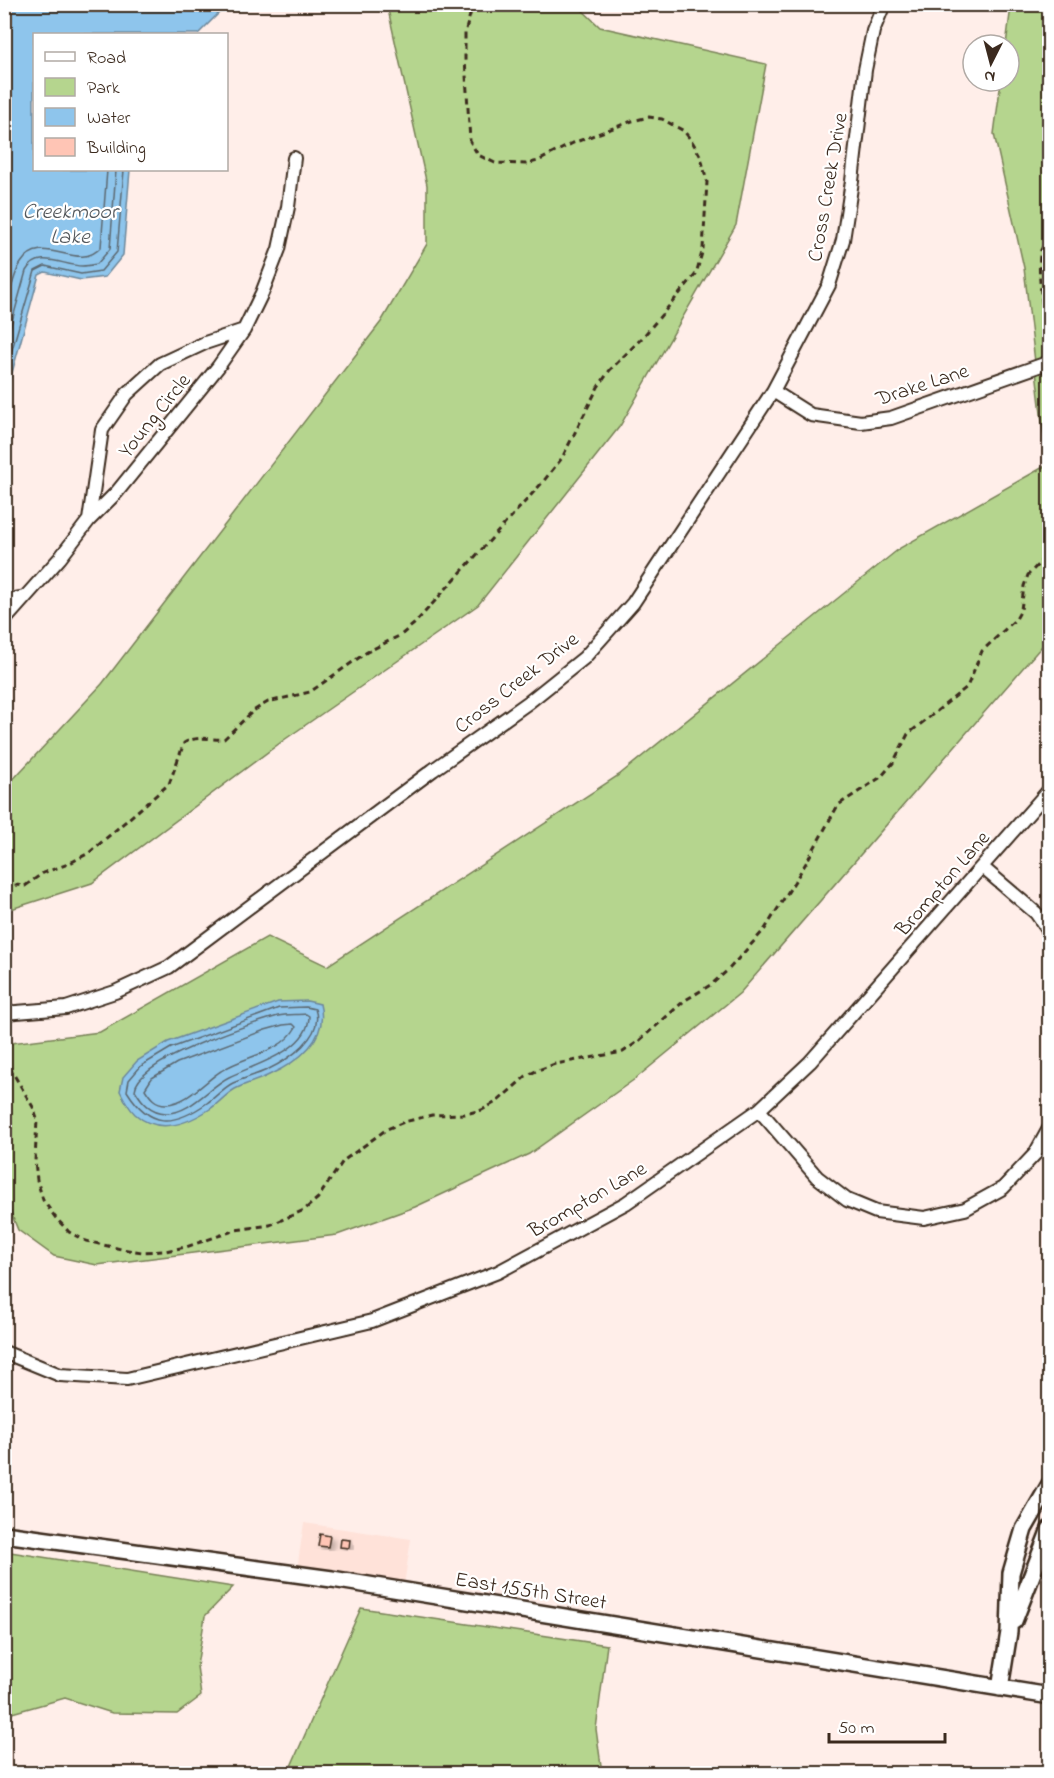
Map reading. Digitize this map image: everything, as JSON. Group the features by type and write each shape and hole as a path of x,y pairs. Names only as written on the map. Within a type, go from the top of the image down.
{"street":[{"name":"Cross Creek Drive","path":"4,1013 66,1008 115,992 169,966 538,695 584,658 633,603 773,391 829,285 843,240 865,70 873,31 884,4"},
{"name":"Young Circle","path":"4,621 60,558 89,520 117,492 218,367 244,330 262,293 279,249 288,207 294,158"},
{"name":"Young Circle","path":"89,520 102,430 127,394 160,364 244,330"},
{"name":"Drake Lane","path":"773,391 812,415 861,422 891,418 1050,362"},
{"path":"4,601 26,597"},
{"name":"Brompton Lane","path":"4,1352 60,1376 128,1380 372,1321 498,1272 616,1208 759,1110 810,1062 1050,789"},
{"path":"982,867 1036,913 1050,933"},
{"path":"759,1110 817,1177 847,1200 876,1212 924,1218 965,1209 1003,1188 1035,1154 1050,1127"},
{"path":"1000,1688 1009,1632 1011,1573 1024,1528 1050,1484"},
{"path":"1009,1632 1050,1529"},
{"name":"East 155th Street","path":"4,1534 332,1579 1050,1696"}],"path":[{"path":"4,884 25,886 43,873 89,853 169,784 184,742 199,738 224,739 253,711 268,702 310,692 367,652 401,635 414,624 562,458 598,387 610,370 642,338 696,274 703,249 707,182 697,150 684,131 672,123 662,118 649,117 632,121 526,164 495,163 478,155 470,141 465,59 465,33 473,4"},
{"path":"1050,238 1041,250 1040,264 1044,315 1050,342"},
{"path":"4,1058 33,1107 37,1119 34,1161 37,1180 44,1200 69,1232 86,1241 121,1250 165,1251 186,1247 236,1230 270,1225 304,1210 318,1198 342,1161 387,1129 432,1115 465,1114 482,1110 498,1101 526,1076 538,1070 555,1064 623,1052 639,1041 684,1000 712,984 729,969 765,929 806,863 838,805 881,777 893,763 908,734 967,687 982,651 1016,619 1021,610 1028,575 1050,552"}],"shaded area":[{"path":"304,1523 411,1539 404,1585 297,1569"}],"green space":[{"path":"387,5 577,5 600,27 766,64 736,225 620,426 478,605 284,740 92,883 5,911 5,788 102,684 381,322 427,244 427,185"},
{"path":"1015,5 1049,5 1049,638 740,993 635,1079 529,1154 415,1207 337,1235 97,1265 54,1256 18,1230 5,1198 4,1030 11,1043 100,1032 267,937 327,966 619,775 900,548 1047,465 1024,268 994,134 999,93 1021,93 1021,33 1008,33 1010,14"},
{"path":"4,1551 233,1587 205,1616 197,1666 201,1696 177,1714 112,1713 65,1698 5,1715"},
{"path":"361,1608 607,1645 596,1729 602,1773 288,1773"}],"water":[{"name":"Creekmoor Lake","path":"5,4 227,5 199,33 33,33 33,171 130,171 123,255 105,277 81,280 45,272 39,275 5,398"},
{"path":"307,1001 320,1004 322,1017 320,1028 309,1048 280,1070 235,1089 210,1109 192,1119 172,1125 153,1124 135,1114 120,1091 123,1077 137,1061 168,1042 278,1002"}],"building":[{"path":"320,1534 330,1536 328,1547 318,1546"},
{"path":"341,1539 350,1540 349,1548 340,1547"}]}
